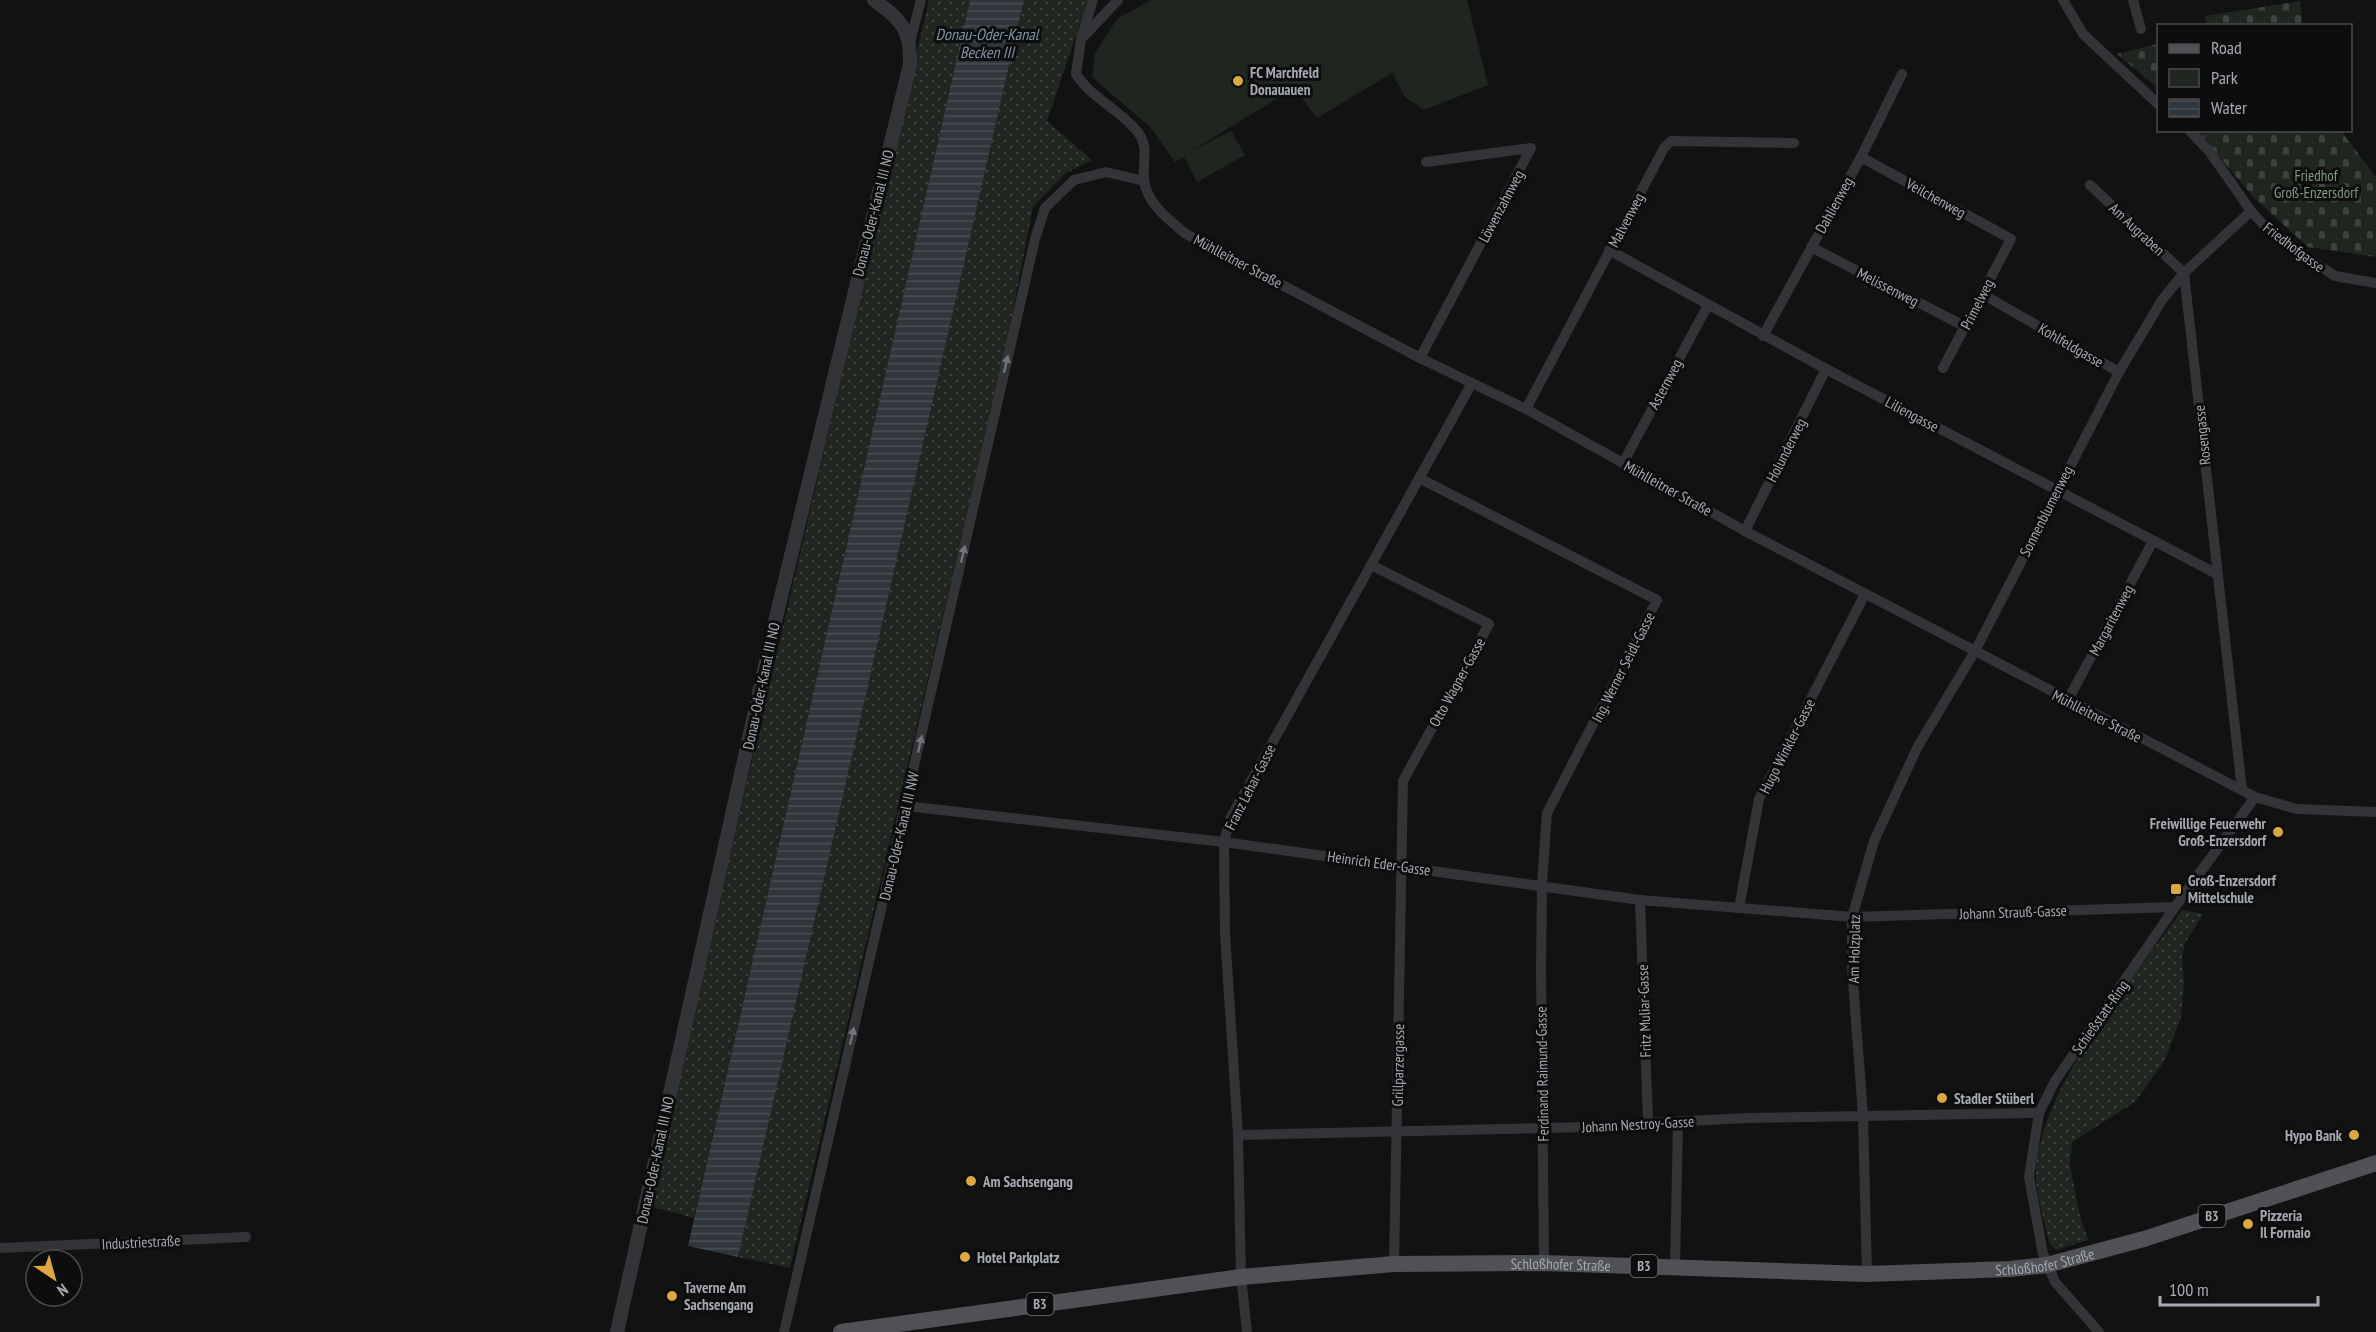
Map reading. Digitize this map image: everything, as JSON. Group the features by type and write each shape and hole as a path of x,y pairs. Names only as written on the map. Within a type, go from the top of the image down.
{"main road":[{"name":"Schloßhofer Straße","path":"841,1332 1241,1277 1394,1264 1544,1263 1867,1274 1969,1272 2047,1265 2144,1239 2376,1163"}],"street":[{"path":"874,0 900,22 910,42"},
{"path":"910,42 921,0"},
{"path":"1093,0 1081,39 1076,74 1084,87 1138,131 1147,153 1144,181"},
{"path":"1081,39 1118,0"},
{"path":"2063,0 2083,34 2157,103"},
{"path":"2133,0 2141,29"},
{"name":"Donau-Oder-Kanal III NO","path":"617,1332 773,630 910,64 910,42"},
{"name":"Dahlienweg","path":"1763,336 1861,157 1902,74"},
{"path":"2184,273 2251,211 2209,151 2191,132"},
{"name":"Malvenweg","path":"1526,409 1664,148 1671,141 1794,143"},
{"name":"Löwenzahnweg","path":"1420,358 1532,148 1426,162"},
{"name":"Veilchenweg","path":"1861,157 2011,239"},
{"name":"Donau-Oder-Kanal III NW","path":"784,1332 1012,340 1045,208 1074,180 1106,172 1144,181"},
{"name":"Mühlleitner Straße","path":"1144,181 1159,212 1186,234 1420,358 1526,409 1745,531 2241,790 2255,797 2297,809 2376,812"},
{"name":"Am Augraben","path":"2090,185 2184,273"},
{"name":"Friedhofgasse","path":"2251,211 2272,234 2334,276 2376,283"},
{"name":"Primelweg","path":"1943,368 2011,239"},
{"name":"Melissenweg","path":"1810,247 1966,327"},
{"name":"Liliengasse","path":"1610,250 1763,336 2217,574"},
{"name":"Kohlfeldgasse","path":"1982,294 2119,372 2162,300 2184,273"},
{"name":"Rosengasse","path":"2184,273 2241,790"},
{"name":"Asternweg","path":"1623,463 1708,305"},
{"name":"Holunderweg","path":"1745,531 1826,369"},
{"name":"Sonnenblumenweg","path":"1975,651 2055,490 2119,372"},
{"name":"Franz Lehar-Gasse","path":"1247,1332 1241,1277 1238,1135 1225,933 1224,842 1230,819 1472,383"},
{"name":"Ing. Werner Seidl-Gasse","path":"1419,478 1657,600 1546,813 1542,884"},
{"name":"Margaritenweg","path":"2068,700 2153,541"},
{"name":"Otto Wagner-Gasse","path":"1371,565 1489,624 1403,781 1400,866"},
{"name":"Hugo Winkler-Gasse","path":"1739,908 1759,799 1865,594"},
{"name":"Am Holzplatz","path":"1867,1274 1863,1116 1852,967 1852,917 1874,842 1917,748 1975,651"},
{"name":"Schießstatt-Ring","path":"2099,1332 2055,1282 2047,1265 2028,1178 2039,1113 2055,1081 2175,907 2255,797"},
{"name":"Heinrich Eder-Gasse","path":"906,806 1224,842 1542,884 1640,900 1852,917"},
{"name":"Grillparzergasse","path":"1394,1264 1400,866"},
{"name":"Ferdinand Raimund-Gasse","path":"1542,884 1544,1263"},
{"name":"Fritz Muliar-Gasse","path":"1640,900 1648,1123"},
{"name":"Johann Strauß-Gasse","path":"1852,917 2175,907"},
{"name":"Johann Nestroy-Gasse","path":"1238,1135 1397,1130 1408,1133 1863,1116 2039,1113"},
{"path":"1676,1266 1678,1122"},
{"name":"Industriestraße","path":"0,1248 246,1237"}],"green space":[{"path":"929,0 970,0 694,1218 648,1206"},
{"path":"1024,0 1088,0 1047,121 1092,160 1066,173 1033,207 1007,341 790,1268 738,1257"},
{"name":"FC Marchfeld Donauauen","path":"1151,0 1467,0 1488,85 1424,110 1405,97 1392,73 1317,118 1294,88 1190,152 1231,131 1245,155 1197,182 1184,157 1175,162 1150,127 1092,77 1095,53 1117,19"},
{"path":"2300,1 2303,24 2207,24 2205,16"},
{"path":"2157,44 2157,87 2117,54"},
{"name":"Friedhof Groß-Enzersdorf","path":"2199,132 2342,132 2376,177 2376,257 2308,247 2253,197"},
{"path":"2182,910 2203,914 2185,943 2182,958 2184,982 2181,1017 2165,1060 2135,1102 2072,1142 2070,1166 2080,1216 2088,1240 2056,1250 2049,1243 2036,1184 2040,1143 2052,1108 2091,1037"}],"water":[{"name":"Donau-Oder-Kanal Becken III","path":"970,0 1024,0 738,1257 688,1246"}],"place":[{"name":"FC Marchfeld Donauauen","path":"1238,81"},
{"name":"Freiwillige Feuerwehr Groß-Enzersdorf","path":"2278,832"},
{"name":"Groß-Enzersdorf Mittelschule","path":"2176,889"},
{"name":"Stadler Stüberl","path":"1942,1098"},
{"name":"Hypo Bank","path":"2354,1135"},
{"name":"Am Sachsengang","path":"971,1181"},
{"name":"Pizzeria Il Fornaio","path":"2248,1224"},
{"name":"Hotel Parkplatz","path":"965,1257"},
{"name":"Taverne Am Sachsengang","path":"672,1296"}]}
